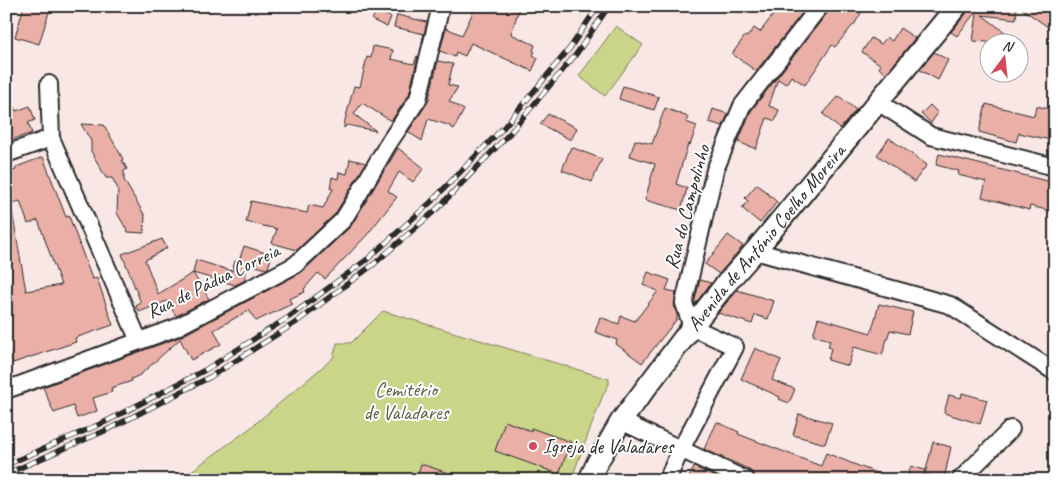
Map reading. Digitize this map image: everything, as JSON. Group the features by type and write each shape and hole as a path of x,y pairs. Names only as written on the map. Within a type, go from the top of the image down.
{"street":[{"name":"Rua de Pádua Correia","path":"6,390 175,328 295,265 343,220 388,144 418,99 442,6"},
{"name":"Rua do Campolinho","path":"692,327 684,303 715,170 742,106 820,6"},
{"name":"Avenida de António Coelho Moreira","path":"589,480 621,421 692,327 957,6"},
{"path":"48,84 51,138 139,341"},
{"path":"878,102 931,136 1055,167"},
{"path":"6,154 51,138"},
{"path":"755,251 950,305 1055,372"},
{"path":"667,480 681,449 735,347 692,327"},
{"path":"621,421 746,480"},
{"path":"960,480 1011,429"}],"green space":[{"path":"616,26 643,45 605,96 579,76"},
{"name":"Cemitério de Valadares","path":"383,311 609,379 609,384 603,395 571,480 179,480 249,429 333,358 337,343 351,343"}],"building":[{"path":"24,6 51,6 39,44 15,37"},
{"path":"476,6 513,6 519,9 511,34 535,45 533,55 538,58 532,71 471,43 465,56 456,52 455,57 440,51 446,28 462,35"},
{"path":"780,6 807,7 756,71 732,54 745,36 747,37 754,28 760,32"},
{"path":"830,6 865,6 854,25 835,47 832,45 805,85 791,76 786,84 778,79 769,106 779,110 775,121 767,118 756,149 738,142 751,111 828,12"},
{"path":"969,6 1017,6 1016,19 982,15 1005,32 978,32 978,41 973,41 977,14 974,14 957,36 951,32 966,14"},
{"path":"1018,6 1055,6 1055,32"},
{"path":"376,11 391,17 387,27 372,20"},
{"path":"397,15 427,22 424,34 394,27"},
{"path":"900,28 915,38 886,74 879,68 881,65 862,52 871,38 881,44 887,37 892,41"},
{"path":"373,46 393,50 391,59 414,64 418,56 409,95 391,121 362,103 354,114 376,131 347,125 344,128 354,86 360,87 367,57 371,58"},
{"path":"934,52 948,60 938,80 920,70"},
{"path":"438,61 453,64 448,85 458,87 449,101 464,110 454,129 448,125 428,119 422,141 408,132 428,102"},
{"path":"623,86 659,97 654,110 619,99"},
{"path":"839,96 856,110 840,129 823,114"},
{"path":"986,104 1034,116 1036,106 1055,110 1055,141 1019,133 1016,142 979,132"},
{"path":"930,105 938,113 931,123 921,114"},
{"path":"30,106 35,120 28,123 32,133 6,142 6,110 15,107 16,111"},
{"path":"665,108 688,117 686,122 697,126 690,145 688,144 676,184 687,188 681,210 645,200 655,164 630,156 635,140 652,144"},
{"path":"713,109 728,114 723,126 709,122"},
{"path":"548,114 577,128 571,140 540,124"},
{"path":"81,124 104,125 127,169 124,171 124,180 145,216 144,233 128,232 117,213 118,189 112,178 106,178 91,151 91,141"},
{"path":"889,138 927,165 914,182 877,155"},
{"path":"571,147 602,159 592,182 562,170"},
{"path":"398,148 424,168 413,182 399,172 388,191 397,197 367,235 325,279 318,273 304,289 305,292 289,299 292,304 256,321 249,310 214,330 221,344 191,360 180,339 140,375 131,379 132,381 111,388 112,392 93,398 97,411 77,418 73,406 54,413 43,387 180,337 302,272 351,226"},
{"path":"939,154 1055,183 1055,212 1030,206 1029,210 982,197 986,182 958,175 959,171 936,165"},
{"path":"43,157 66,217 69,216 92,279 97,278 113,325 75,338 76,342 13,363 6,343 6,212 12,211 26,291 61,285 38,220 28,224 20,201 6,205 6,173 16,170 16,167"},
{"path":"350,159 366,163 335,214 297,250 272,243 277,229 246,222 251,201 307,213 309,205 323,208 333,189 330,188 332,177 338,179 339,172 347,174"},
{"path":"757,184 777,202 760,223 742,208 748,201 745,198"},
{"path":"728,235 743,246 719,274 705,264"},
{"path":"162,239 167,248 145,260 158,294 193,273 209,299 176,316 167,301 139,312 136,306 141,303 122,254"},
{"path":"244,246 272,255 268,268 239,261"},
{"path":"196,260 232,271 235,261 248,265 244,281 235,285 193,273"},
{"path":"648,272 670,280 666,290 676,292 674,306 677,319 642,363 616,344 617,340 595,332 600,317 619,324 621,316 635,321 658,291 643,285"},
{"path":"700,280 711,283 695,304 694,303"},
{"path":"737,290 774,301 768,319 755,315 752,324 718,313"},
{"path":"879,304 913,312 908,334 890,330 882,355 854,347 848,366 828,360 831,348 828,347 830,340 813,335 818,318 871,333"},
{"path":"755,348 781,360 772,380 795,389 789,403 741,379"},
{"path":"962,393 987,400 980,424 944,413 949,395 961,398"},
{"path":"799,414 832,423 825,444 793,435"},
{"name":"Igreja de Valadares","path":"505,421 531,431 531,428 571,442 559,474 495,451"},
{"path":"717,422 739,432 738,434 821,466 826,453 894,480 756,480 754,474 748,469 704,449"},
{"path":"933,442 951,447 944,479 925,474"},
{"path":"421,464 463,478 463,480 416,480"},
{"path":"911,466 925,470 922,480 907,478"},
{"path":"694,467 721,480 688,480"}],"railway":[{"path":"6,465 105,422 205,370 289,317 369,258 431,202 504,127 570,48 598,6"},
{"path":"6,474 109,429 210,377 295,323 374,264 438,208 510,133 577,53 609,6"}],"place":[{"name":"Igreja de Valadares","path":"533,446"}]}
